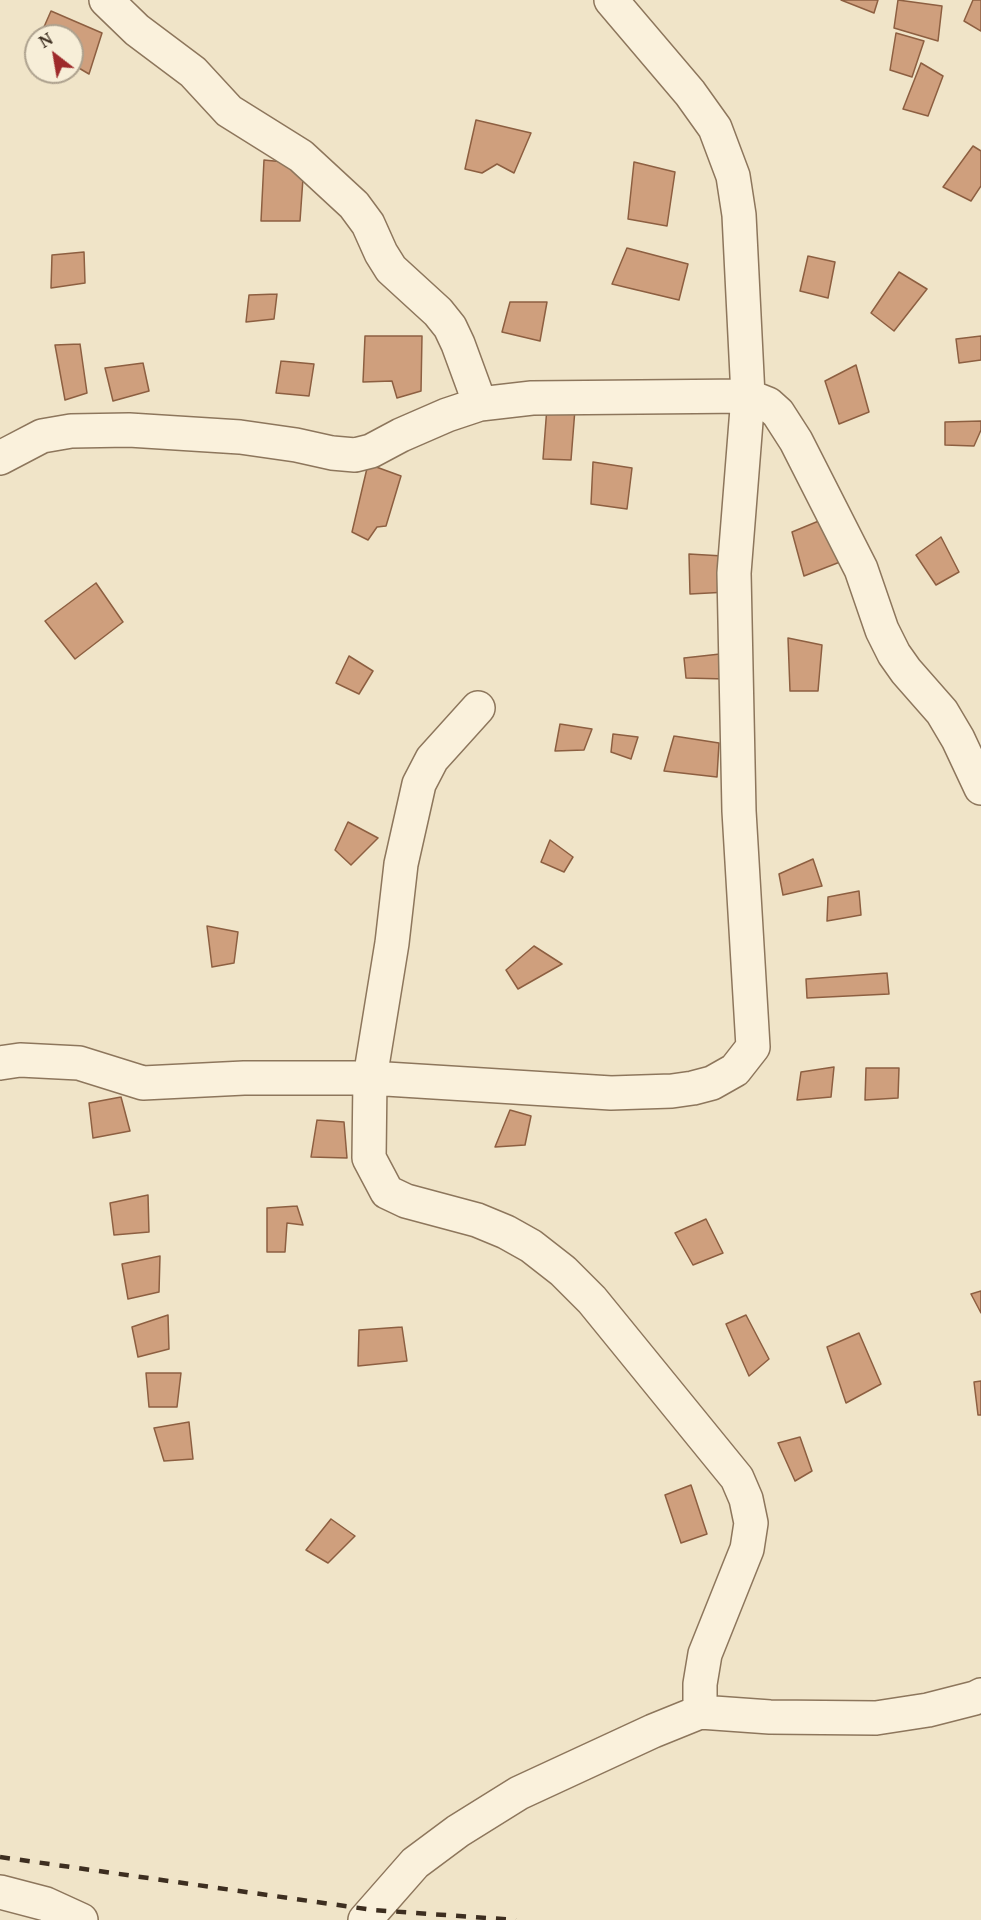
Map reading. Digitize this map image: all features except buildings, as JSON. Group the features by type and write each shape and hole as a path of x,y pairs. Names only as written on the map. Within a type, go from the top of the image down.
{"street":[{"path":"106,0 137,30 193,72 229,111 301,156 354,205 368,224 391,269 438,312 450,327 480,404"},
{"path":"0,1063 20,1060 79,1063 142,1083 244,1078 370,1078 611,1093 672,1091 712,1083 735,1070 753,1047 739,811 734,573 748,396 739,215 733,176 715,128 690,93 611,0"},
{"path":"0,458 42,436 71,431 129,430 240,437 355,455 371,451 438,419 480,404 532,398 748,396 768,404 778,413 796,441 861,569 882,630 894,654 906,672 942,712 958,739 981,788"},
{"path":"478,708 432,759 419,784 401,864 392,943 370,1078 369,1158 387,1192 406,1201 477,1220 506,1232 531,1246 563,1271 592,1300 737,1478 746,1500 751,1523 747,1549 705,1654 700,1684 700,1712"},
{"path":"365,1920 415,1863 458,1831 519,1793 653,1731 700,1712 770,1717 876,1718 928,1710 981,1695"},
{"path":"0,1892 46,1904 81,1920"}],"railway":[{"path":"0,1857 373,1910 516,1920"}]}
